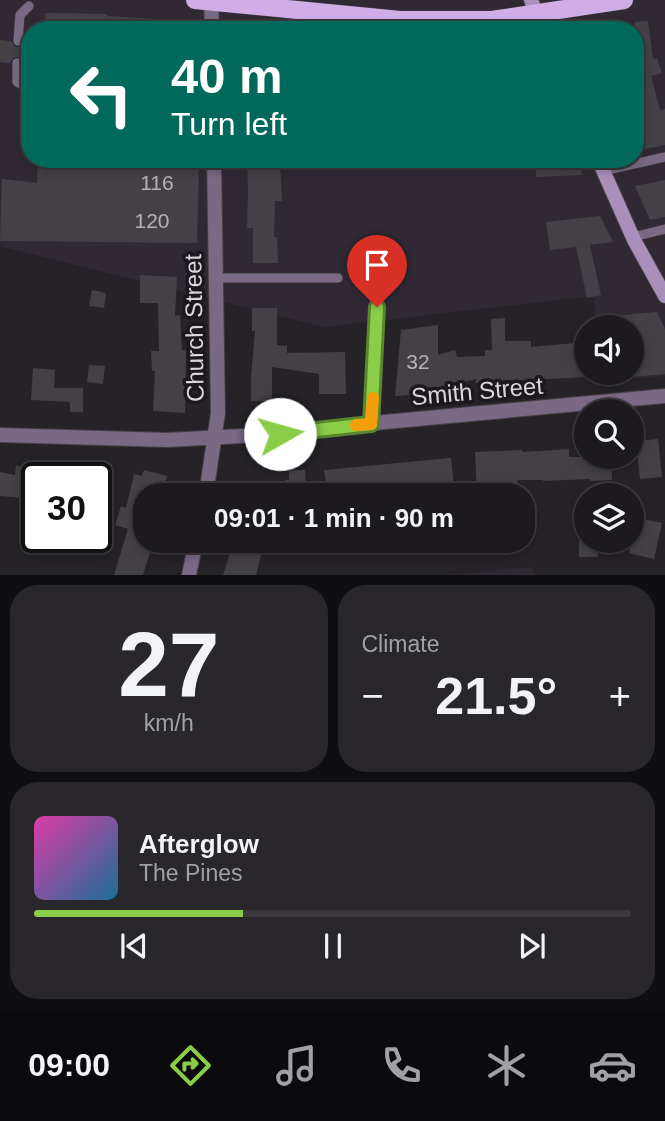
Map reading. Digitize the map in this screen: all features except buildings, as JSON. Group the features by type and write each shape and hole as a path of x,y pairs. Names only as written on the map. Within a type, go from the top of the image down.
{"main road":[{"path":"195,0 400,20 492,20 533,6 624,0"},
{"path":"602,168 633,237 665,296"}],"street":[{"path":"211,1 212,21"},
{"name":"Church Street","path":"208,483 218,412 215,168"},
{"name":"Smith Street","path":"0,435 167,440 214,438 280,434 665,396"},
{"path":"189,575 194,553"}],"lane":[{"path":"18,41 20,15 29,6"},
{"path":"17,63 17,82 21,84"},
{"path":"644,160 665,157"},
{"path":"633,237 665,229"},
{"path":"217,278 338,278"},
{"path":"371,424 377,307"}],"shaded area":[{"path":"0,0 665,0 665,376 644,378 644,315 595,315 593,296 324,327 0,246"},
{"path":"532,567 535,575 448,575"}],"slow traffic":[{"path":"356,425 371,424 373,398"}],"route":[{"path":"280,434 371,424 377,307"}]}
